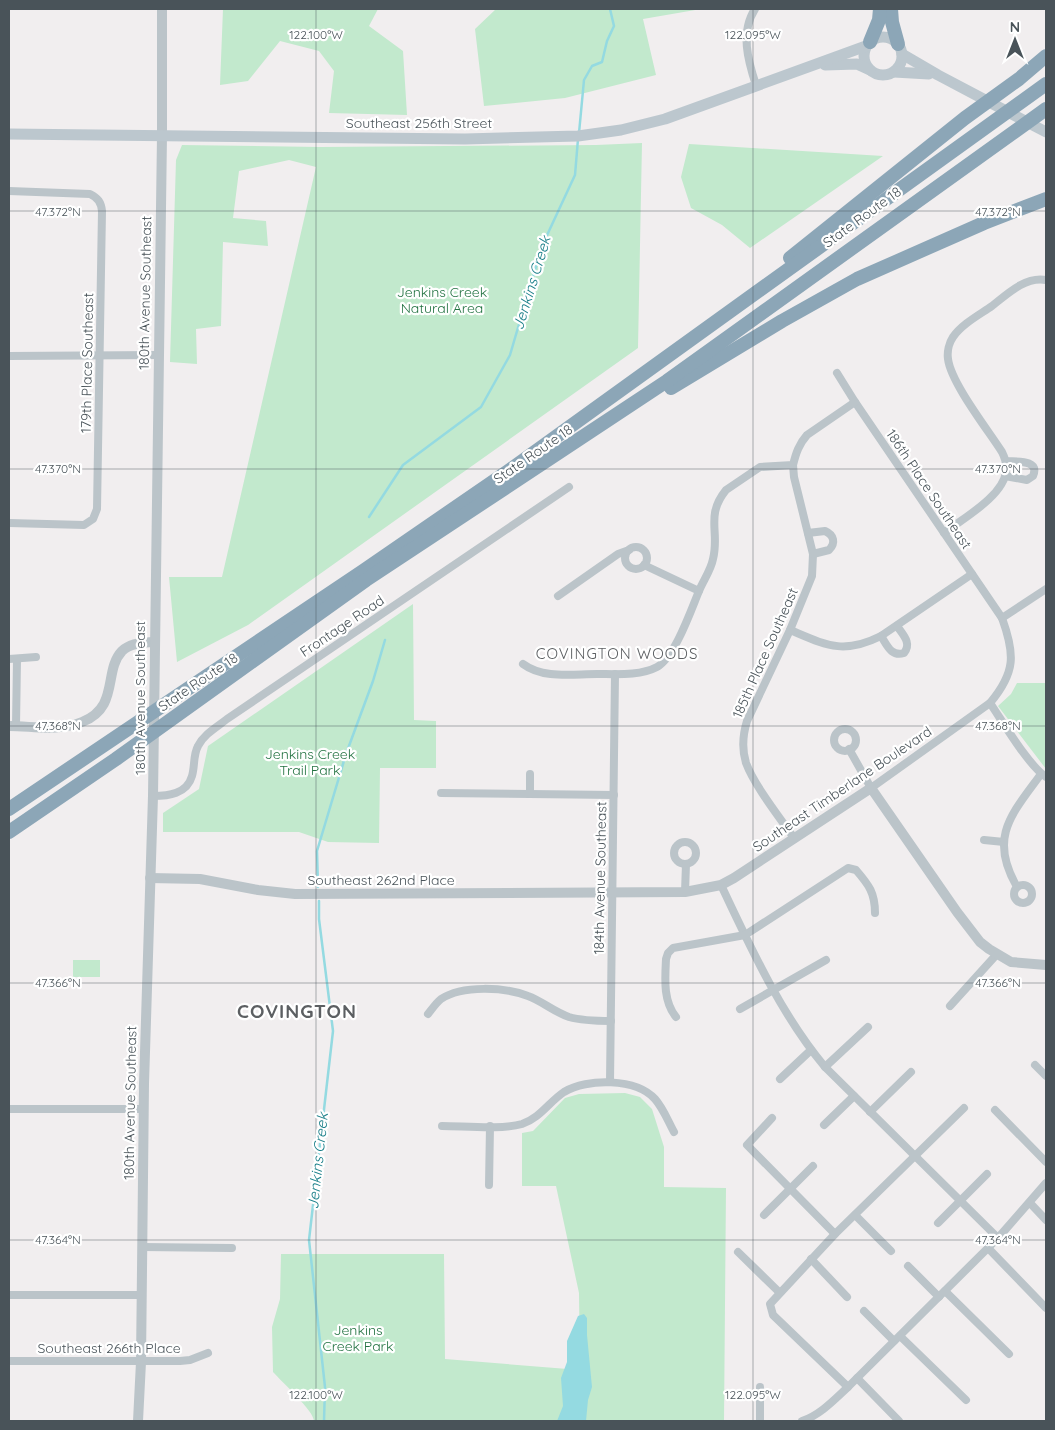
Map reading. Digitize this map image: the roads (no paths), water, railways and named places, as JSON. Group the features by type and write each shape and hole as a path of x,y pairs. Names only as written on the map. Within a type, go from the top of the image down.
{"highway":[{"path":"868,44 877,26 880,9"},
{"path":"891,9 892,22 900,49"},
{"path":"658,364 952,128 1019,79 1046,56"},
{"name":"State Route 18","path":"399,553 508,472 1046,84"},
{"name":"State Route 18","path":"9,809 399,553 522,477 667,382 1046,109"},
{"path":"984,223 1016,204 1046,191"},
{"path":"522,477 782,321 857,279 984,223 1046,199"},
{"name":"State Route 18","path":"9,832 116,759 365,576"}],"main road":[{"path":"938,76 914,72 894,72 882,76 870,71 864,59 868,44 881,37 887,37 900,49 938,76 1046,132"},
{"name":"Southeast 256th Street","path":"9,134 532,138 578,136 639,126 665,119 756,85 818,65 868,44"},
{"path":"894,72 901,64 900,49"},
{"name":"Southeast 256th Street","path":"818,65 857,64 870,71"}],"street":[{"name":"180th Avenue Southeast","path":"139,1420 144,1109 154,749 162,9"},
{"path":"755,9 748,29 747,47 748,62 756,85"},
{"name":"179th Place Southeast","path":"9,191 83,193 96,198 100,202 102,211 98,503 93,519 84,525 9,523"},
{"path":"944,533 991,498 1006,474 1006,462 1002,452 954,378 947,357 949,346 954,336 965,325 1021,285 1041,279 1046,280"},
{"path":"9,356 158,355"},
{"name":"186th Place Southeast","path":"837,373 1002,618"},
{"path":"523,664 531,670 544,674 646,672 659,666 678,642 713,560 714,516 716,506 722,494 760,467 793,465 796,452 807,435 855,402"},
{"path":"1006,462 1028,462 1035,470 1033,476 1027,480 1006,474"},
{"name":"185th Place Southeast","path":"793,465 794,477 813,554 812,576 790,630 747,722 743,735 746,763 757,783 794,838"},
{"name":"Frontage Road","path":"153,796 173,794 188,784 192,776 198,747 207,734 227,719 569,487"},
{"path":"808,533 825,531 832,535 834,539 834,543 829,550 813,554"},
{"path":"558,596 618,554 629,550 638,547 644,551 647,558 644,564 638,568 629,566 626,560 629,550"},
{"path":"644,564 699,591"},
{"path":"790,630 825,644 849,647 866,644 897,626 972,574"},
{"path":"1002,618 1046,589"},
{"name":"Southeast Timberlane Boulevard","path":"613,891 685,892 721,885 752,868 871,788 990,703 1000,692 1007,678 1011,660 1011,642 1002,618"},
{"path":"881,636 893,653 904,653 908,643 897,626"},
{"path":"36,657 13,659 12,726 64,727 82,722 91,717 106,701 115,663 122,651 135,644 155,642"},
{"name":"184th Avenue Southeast","path":"610,1082 615,674"},
{"path":"990,703 1044,775 1011,815 1008,823 1004,842 1005,861 1010,876 1017,887"},
{"path":"850,750 871,788 980,942 1011,962 1046,965"},
{"path":"530,774 530,794"},
{"path":"441,793 614,795"},
{"path":"984,840 1004,842"},
{"path":"685,892 686,864"},
{"path":"676,1017 668,1006 666,999 666,967 668,952 676,946 712,942 745,935 844,869 851,868 856,870 870,886 874,897 875,914"},
{"name":"Southeast 262nd Place","path":"150,878 200,879 258,890 295,894 613,891"},
{"path":"721,885 772,991 810,1050 998,1238"},
{"path":"950,1006 997,954"},
{"path":"740,1009 826,960"},
{"path":"428,1014 440,1000 449,995 476,989 490,989 527,996 557,1012 579,1020 592,1022 611,1021"},
{"path":"825,1067 868,1027"},
{"path":"780,1079 810,1050"},
{"path":"1036,1065 1046,1076"},
{"path":"870,1112 911,1072"},
{"path":"442,1126 519,1125 531,1120 566,1091 585,1085 610,1082 636,1087 654,1098 674,1132"},
{"path":"824,1125 854,1096"},
{"path":"848,1387 773,1315 770,1307 771,1301 914,1155 964,1108"},
{"path":"9,1109 144,1109"},
{"path":"995,1110 1046,1162"},
{"path":"772,1118 747,1145 835,1234"},
{"path":"489,1185 490,1126"},
{"path":"764,1215 813,1166"},
{"path":"938,1223 987,1174"},
{"path":"802,1421 814,1419 848,1387 998,1238 1046,1183"},
{"path":"1030,1203 1046,1220"},
{"path":"855,1215 891,1251"},
{"path":"142,1247 232,1248"},
{"path":"988,1248 1046,1308"},
{"path":"738,1252 779,1292"},
{"path":"811,1259 847,1297"},
{"path":"908,1266 939,1297"},
{"path":"945,1291 1010,1354"},
{"path":"9,1295 141,1296"},
{"path":"864,1311 966,1400"},
{"name":"Southeast 266th Place","path":"9,1361 180,1361 190,1360 208,1352"},
{"path":"857,1378 899,1421"},
{"path":"760,1387 760,1421"}],"water":[{"path":"584,1314 587,1318 592,1387 588,1400 586,1421 557,1421 563,1406 561,1378 567,1362 567,1341 578,1316"}],"waterway":[{"name":"Jenkins Creek","path":"579,133 584,80 592,66 602,62 607,41 614,26 610,9"},
{"name":"Jenkins Creek","path":"369,517 403,465 481,407 510,355 542,246 575,175 578,139"},
{"name":"Jenkins Creek","path":"318,887 317,851 346,754 373,681 385,640"},
{"name":"Jenkins Creek","path":"319,901 319,919 333,1031 309,1240 325,1387 324,1421"}],"district":[{"name":"COVINGTON WOODS","path":"617,654"},
{"name":"COVINGTON","path":"297,1011"}],"park label":[{"name":"Jenkins Creek Natural Area","path":"442,300"},
{"name":"Jenkins Creek Trail Park","path":"310,762"},
{"name":"Jenkins Creek Park","path":"358,1338"}]}
